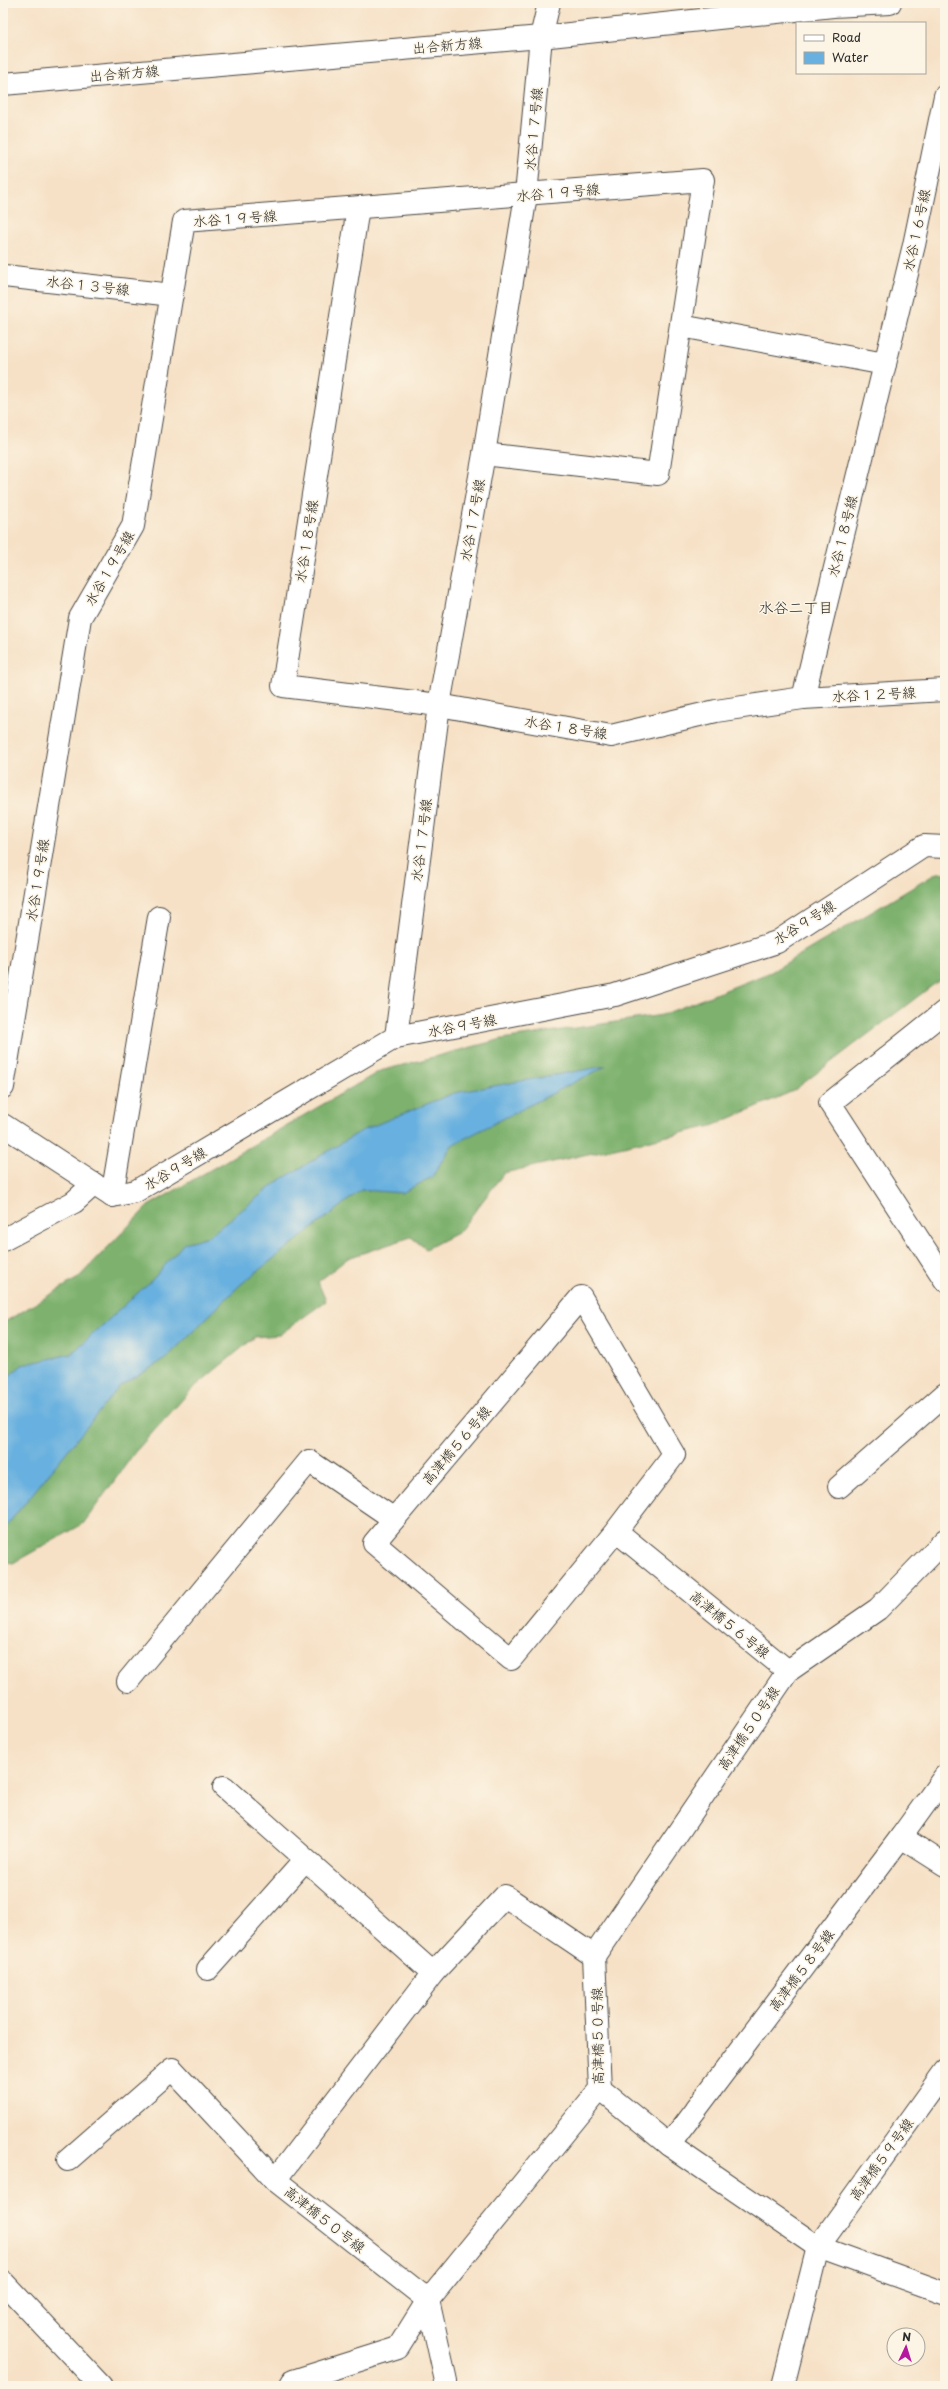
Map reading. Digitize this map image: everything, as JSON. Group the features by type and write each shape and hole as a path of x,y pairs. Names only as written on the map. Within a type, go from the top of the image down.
{"street":[{"name":"水谷１７号線","path":"396,1037 439,705 484,454 526,195 541,37 549,3"},
{"name":"出合新方線","path":"3,84 541,37 833,6 890,3"},
{"name":"水谷１６号線","path":"885,364 914,245 945,96"},
{"name":"水谷１９号線","path":"3,1087 80,618 133,526 184,221 703,180 658,474 484,454"},
{"name":"水谷１８号線","path":"358,208 283,686 439,705 612,736 716,712 803,698 885,364"},
{"name":"水谷１３号線","path":"4,276 172,295"},
{"path":"681,326 885,364"},
{"name":"水谷１２号線","path":"803,698 945,690"},
{"name":"水谷９号線","path":"112,1196 136,1191 396,1037 615,995 777,942 924,846 945,847"},
{"path":"3,1126 112,1196 159,917"},
{"path":"945,1011 830,1103 945,1280"},
{"path":"3,1240 74,1202 94,1184"},
{"name":"高津橋５６号線","path":"580,1297 674,1455 616,1531 511,1659 374,1543 580,1297"},
{"path":"839,1487 945,1394"},
{"path":"128,1681 309,1462 394,1519"},
{"name":"高津橋５６号線","path":"616,1531 788,1671"},
{"name":"高津橋５０号線","path":"594,1956 506,1896 433,1973 275,2180 428,2300 600,2089 594,1956 788,1671 878,1608 945,1540"},
{"name":"高津橋５８号線","path":"669,2145 901,1837 945,1776"},
{"path":"224,1787 433,1973"},
{"path":"901,1837 945,1865"},
{"path":"208,1969 305,1860"},
{"path":"68,2160 172,2069 275,2180"},
{"name":"高津橋５９号線","path":"818,2247 945,2072"},
{"path":"600,2089 669,2145 818,2247 945,2293"},
{"path":"783,2386 818,2247"},
{"path":"3,2282 101,2386"},
{"path":"290,2386 293,2381 398,2348 428,2300"},
{"path":"428,2300 446,2381 444,2386"}],"green space":[{"path":"937,873 945,873 945,976 793,1091 712,1126 504,1173 459,1232 426,1249 411,1237 348,1258 318,1282 326,1301 279,1335 255,1337 192,1389 135,1452 83,1524 13,1563 3,1561 3,1323 78,1278 148,1206 380,1071 502,1039 662,1015 771,972"}],"water":[{"path":"606,1066 452,1145 432,1177 402,1193 361,1190 240,1285 165,1359 119,1387 3,1530 3,1381 22,1365 71,1354 153,1279 184,1243 209,1236 277,1182 363,1130 454,1093"}],"district":[{"name":"水谷二丁目","path":"796,606"}]}
